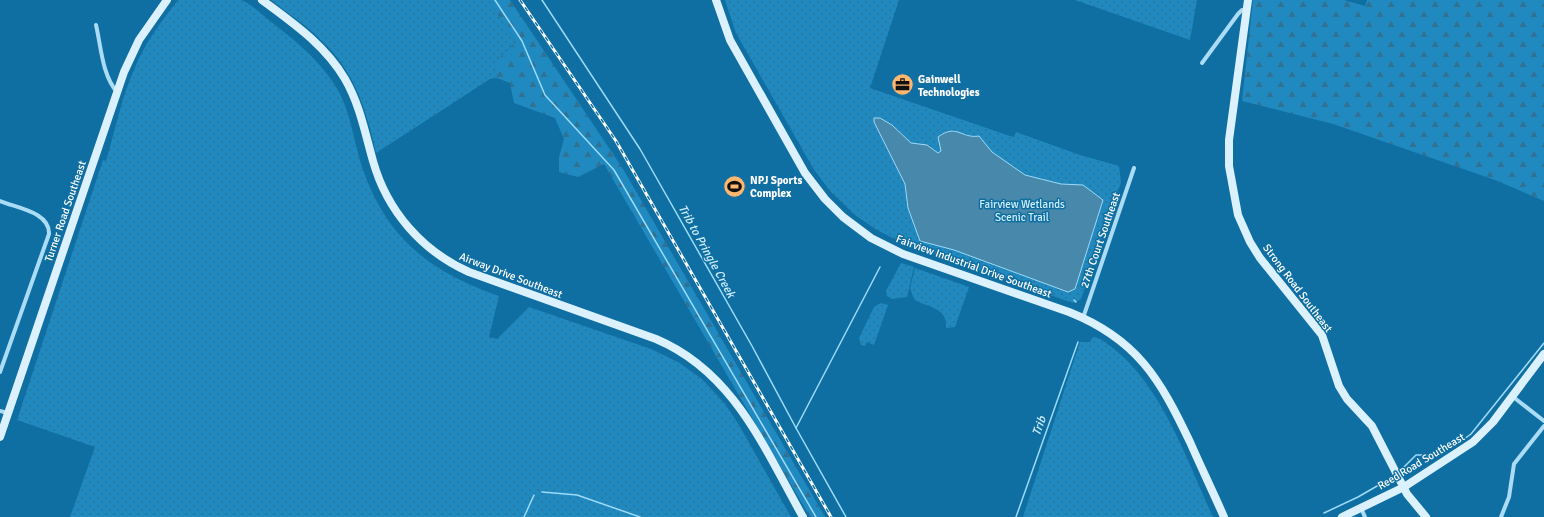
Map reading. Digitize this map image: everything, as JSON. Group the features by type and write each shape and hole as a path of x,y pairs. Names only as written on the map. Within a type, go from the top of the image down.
{"street":[{"name":"Turner Road Southeast","path":"0,437 4,412 117,92 139,40 167,0"},
{"name":"Airway Drive Southeast","path":"262,0 310,38 330,57 344,78 361,113 372,160 381,185 397,213 420,240 443,258 469,272 656,339 698,362 722,384 739,406 803,517"},
{"name":"Fairview Industrial Drive Southeast","path":"716,0 730,40 805,173 825,199 848,221 882,244 903,254 1083,318 1117,338 1136,354 1155,377 1171,402 1224,517"},
{"name":"Strong Road Southeast","path":"1248,0 1229,140 1231,186 1238,215 1250,242 1260,258 1322,335 1338,386 1347,399 1365,417 1375,430 1413,503 1426,517"},
{"path":"1202,63 1238,14 1242,10 1247,10"},
{"path":"96,25 107,77 117,92"},
{"name":"27th Court Southeast","path":"1083,318 1134,168"},
{"path":"0,201 44,218 49,227 49,234 0,372"},
{"name":"Reed Road Southeast","path":"1342,517 1404,487 1473,442 1487,429 1544,354"},
{"path":"1512,396 1544,421"},
{"path":"1501,517 1509,497 1514,464 1544,426"},
{"path":"1360,508 1365,517"}],"green space":[{"path":"178,0 244,1 293,40 326,72 343,101 363,170 373,195 385,216 399,234 415,250 433,264 475,287 499,296 489,337 497,339 529,307 651,349 678,362 702,379 725,404 739,425 791,517 70,517 95,447 17,420 103,160 106,161 129,81 148,42"},
{"path":"271,0 488,0 516,42 494,63 497,78 490,79 376,153 358,92 342,64 315,35 297,19"},
{"path":"488,0 510,0 623,169 825,517 810,517 604,164 578,177 559,172 559,157 564,139 555,118 514,103 510,83 497,78 494,63 516,42"},
{"name":"Fairview Wetlands Scenic Trail","path":"725,0 899,0 870,88 1010,136 1014,137 1016,132 1080,155 1119,166 1121,182 1081,299 1074,303 1070,302 904,244 877,230 855,215 830,191 813,168 736,33"},
{"path":"1075,0 1197,0 1190,40"},
{"path":"1253,0 1344,0 1365,6 1367,0 1544,0 1544,201 1495,180 1333,124 1242,101"},
{"path":"901,263 914,267 907,297 892,299 887,296 886,291"},
{"path":"915,268 969,287 955,327 946,328 944,315 914,299 910,288"},
{"path":"881,303 888,305 874,345 867,342 865,346 861,345 859,338 874,307"},
{"path":"1093,337 1102,340 1131,365 1160,405 1183,450 1213,517 1023,517 1080,342 1090,342"}],"shaded area":[{"path":"874,118 880,118 892,125 911,143 927,145 938,153 941,151 938,137 944,133 955,131 968,135 979,136 992,152 1025,175 1061,184 1083,185 1103,200 1075,289 1068,292 954,250 920,241 908,208 905,184 874,122"}],"waterway":[{"path":"495,0 522,41 545,95 614,170 816,517"},
{"name":"Trib to Pringle Creek","path":"542,0 640,149 752,346 846,517"},
{"name":"Trib","path":"796,428 880,267"},
{"name":"Trib","path":"1016,517 1078,342"},
{"path":"1404,467 1416,455 1430,455 1443,450 1452,442 1460,442 1471,434 1544,343"},
{"path":"1324,513 1358,497 1384,482"},
{"path":"542,492 577,495 640,517"},
{"path":"524,517 534,495"}],"railway":[{"path":"520,0 616,141 831,517"}],"place":[{"name":"Gainwell Technologies","path":"902,85"},
{"name":"NPJ Sports Complex","path":"734,186"}]}
